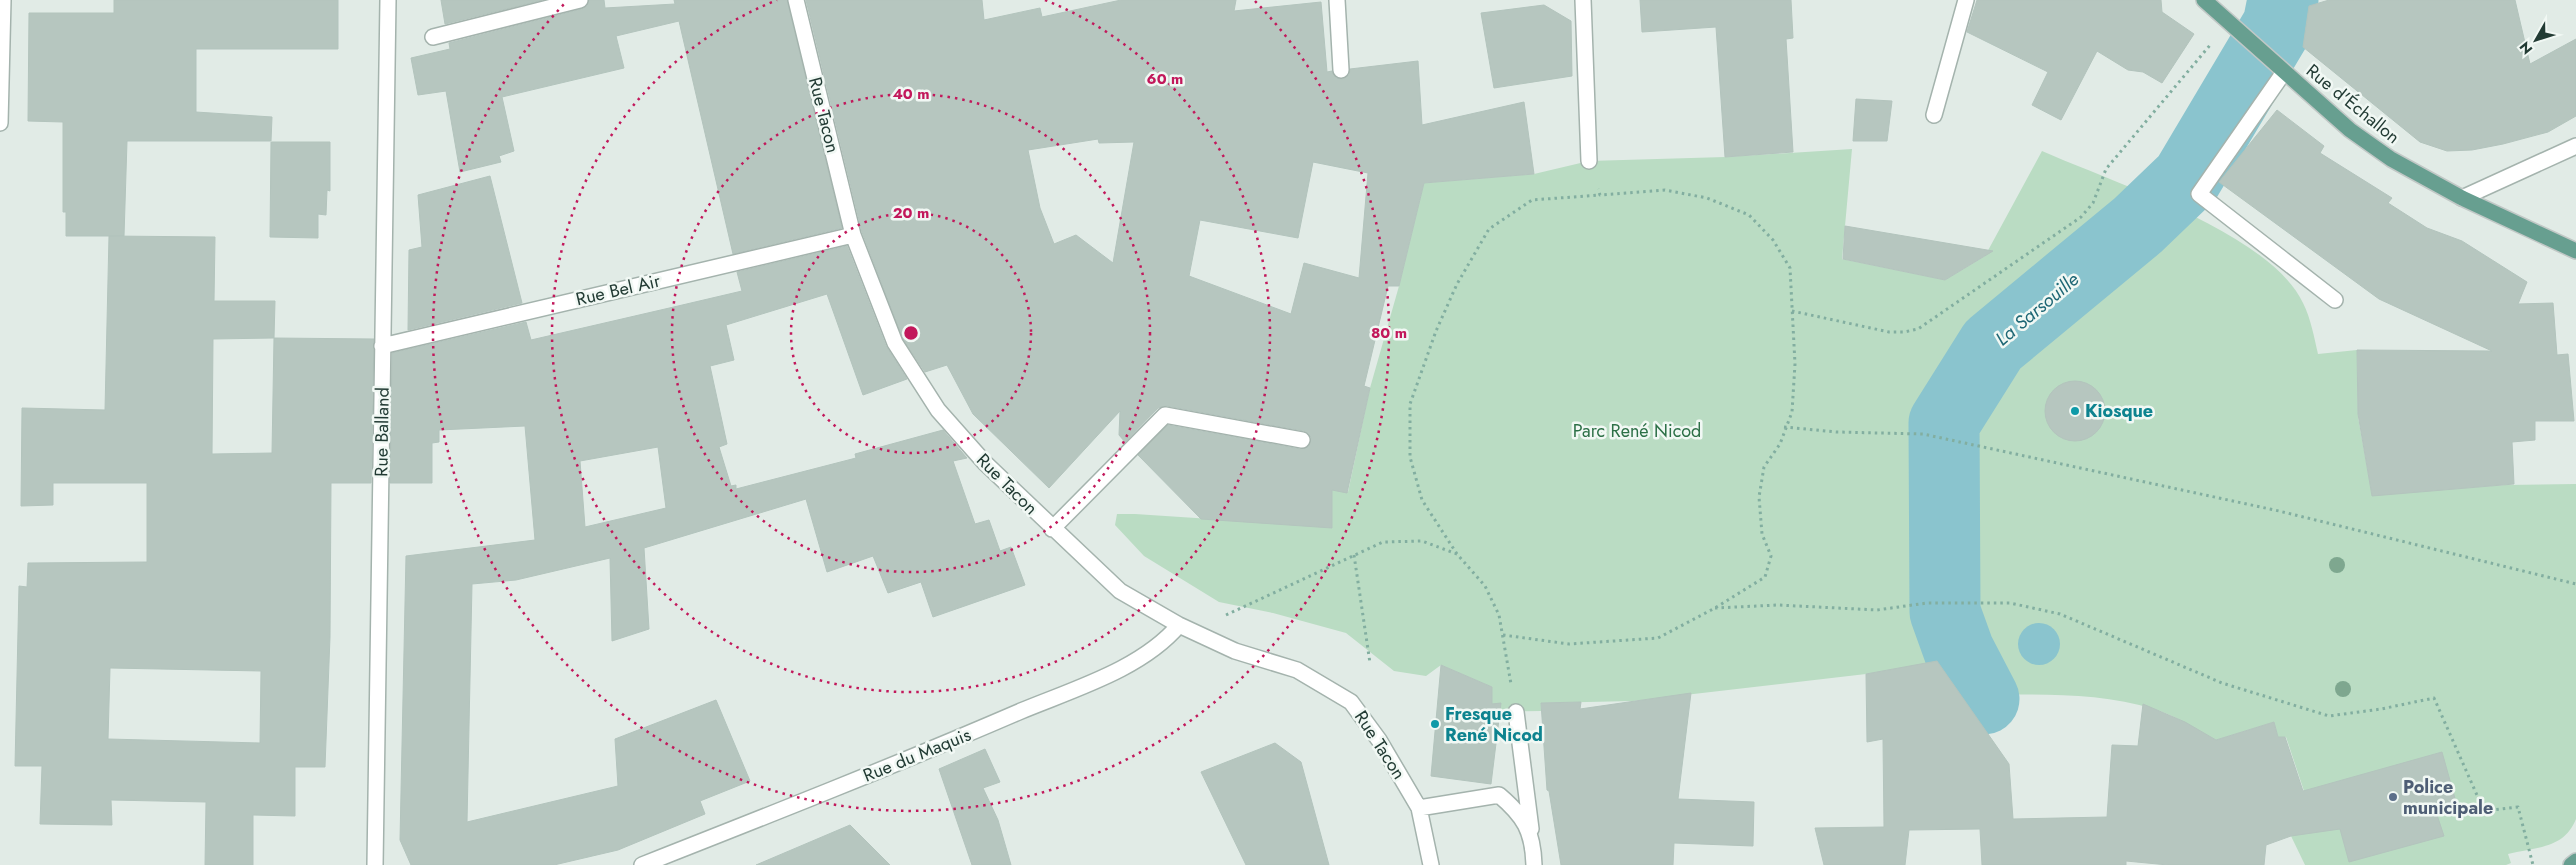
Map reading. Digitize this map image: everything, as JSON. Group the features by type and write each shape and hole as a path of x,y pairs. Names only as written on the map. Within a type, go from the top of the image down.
{"main road":[{"name":"Rue d'Échallon","path":"2204,0 2350,130 2391,160 2462,198 2576,251"},
{"path":"2571,865 2576,861"}],"street":[{"path":"0,123 2,0"},
{"name":"Rue Balland","path":"375,865 388,0"},
{"path":"433,37 580,0"},
{"name":"Rue Tacon","path":"796,0 853,235 895,342 938,410 985,463 1052,529 1120,591 1186,628 1235,651 1298,670 1351,702 1379,740 1418,808 1431,865"},
{"path":"1337,0 1341,70"},
{"path":"1583,0 1589,161"},
{"path":"1934,115 1966,0"},
{"path":"2284,72 2199,194 2335,300"},
{"path":"2462,198 2567,152 2576,146"},
{"name":"Rue Bel Air","path":"382,346 853,235"},
{"path":"1052,529 1165,415 1302,440"},
{"name":"Rue du Maquis","path":"642,865 914,757 1130,665 1186,628"},
{"path":"1516,712 1534,845 1534,865"},
{"path":"1418,808 1499,795 1525,820 1534,845"}],"path":[{"path":"1792,311 1889,332 1904,332 1918,329 2081,217 2093,203 2106,169 2234,27"},
{"path":"1589,161 1600,195"},
{"path":"1503,635 1569,644 1658,638 1715,608 1765,578 1771,556 1762,534 1758,497 1764,467 1780,444 1784,427 1792,412 1795,364 1790,268 1773,240 1750,215 1707,198 1665,190 1532,200 1489,229 1457,284 1436,331 1410,404 1410,457 1422,500 1457,554 1485,586 1499,615 1516,712"},
{"path":"1784,427 1837,432 1923,434 1964,442 2279,511 2576,584"},
{"path":"1186,628 1383,542 1422,541 1457,554"},
{"path":"1354,555 1370,663"},
{"path":"1715,608 1778,605 1877,610 1927,603 2010,603 2060,614 2222,683 2328,716 2381,709 2434,698 2484,812 2518,807 2533,865"}],"green space":[{"name":"Parc René Nicod","path":"1852,149 1842,259 1945,280 1985,256 2042,151 2147,194 2224,232 2258,254 2285,278 2306,309 2318,354 2357,350 2358,417 2372,495 2505,485 2576,484 2576,819 2571,829 2557,841 2548,845 2508,854 2511,863 2506,865 2305,865 2291,836 2316,827 2286,737 2278,737 2274,722 2216,740 2170,715 2131,703 2083,696 2034,694 1962,695 1937,662 1866,674 1633,701 1541,703 1541,711 1492,712 1492,687 1441,665 1426,676 1394,671 1346,633 1273,613 1219,602 1144,556 1115,525 1117,514 1135,514 1332,527 1332,490 1348,492 1370,388 1399,286 1424,183 1534,174 1589,161 1725,157"}],"water":[{"path":"2043,623 2051,626 2057,632 2060,644 2057,656 2051,662 2035,665 2027,662 2021,656 2018,640 2021,632 2027,626"}],"building":[{"path":"114,0 338,0 338,49 196,49 196,112 272,117 271,141 127,141 124,236 66,236 66,212 63,212 63,122 28,121 29,13 114,13"},
{"path":"441,0 542,0 445,24"},
{"path":"589,0 604,0 605,8 675,4 674,0 787,0 842,228 733,254 679,21 616,36 624,68 502,97 514,151 499,156 501,162 460,172 446,91 418,95 411,58 450,49 449,43 582,9 587,6"},
{"path":"806,0 982,0 984,20 1040,8 1042,17 1121,0 1236,0 1234,11 1321,2 1327,72 1332,71 1336,78 1342,79 1349,75 1350,69 1418,61 1422,125 1524,102 1534,174 1424,183 1399,286 1388,286 1364,386 1370,388 1347,493 1332,490 1332,528 1201,519 1138,455 1168,425 1300,449 1309,446 1311,437 1304,431 1167,406 1158,408 1125,442 1119,435 1120,411 1049,488 973,414 947,365 925,372 903,339 862,232","holes":["1098,139 1099,143 1134,142 1113,263 1076,235 1054,244 1040,208 1028,150","1313,162 1368,173 1359,278 1304,263 1291,314 1189,276 1200,220 1298,238"]},
{"path":"1640,0 1791,0 1793,38 1786,39 1793,152 1725,157 1716,27 1642,32"},
{"path":"1977,0 2161,0 2162,12 2194,34 2162,83 2143,72 2128,70 2097,51 2061,120 2032,105 2048,72 1967,32"},
{"path":"2329,0 2515,0 2530,64 2576,39 2576,116 2548,132 2472,150 2447,151 2420,142 2303,47 2309,6"},
{"path":"1544,5 1571,21 1572,76 1494,88 1481,13"},
{"path":"1856,99 1892,101 1887,141 1853,141"},
{"path":"2277,110 2324,146 2320,153 2392,198 2388,203 2427,228 2462,241 2527,282 2518,304 2553,303 2557,355 2568,354 2574,421 2535,421 2535,440 2512,442 2514,484 2372,496 2358,414 2357,350 2492,351 2379,299 2219,182"},
{"path":"271,142 330,142 330,191 327,190 326,215 318,214 318,238 270,237"},
{"path":"490,176 522,303 408,330 409,250 422,247 418,195"},
{"path":"1845,226 1993,251 1945,280 1843,259"},
{"path":"109,236 215,237 214,301 275,301 274,338 374,339 371,483 331,483 330,637 325,767 295,767 295,816 253,815 253,865 205,865 206,802 111,800 112,825 40,824 42,766 15,766 19,586 27,587 28,563 147,562 147,483 53,483 53,505 21,506 22,408 105,410","holes":["274,338 272,453 212,454 213,339","110,668 261,671 260,743 108,739"]},
{"path":"847,246 886,346 907,379 863,395 827,294 726,325 734,360 710,366 727,444 719,447 731,486 736,485 736,489 856,458 855,454 943,430 967,458 953,461 975,524 989,520 1000,551 1011,547 1025,585 933,617 921,582 888,593 873,556 827,572 806,499 644,548 649,629 612,641 610,558 516,580 472,584 467,822 618,786 615,739 716,700 750,781 700,801 705,814 618,850 554,865 411,865 400,840 406,556 535,540 525,426 439,430 439,442 432,443 432,483 390,483 392,353 526,322 531,340 742,291 737,272","holes":["658,447 666,508 585,527 580,461"]},
{"name":"Kiosque","path":"2075,381 2092,386 2100,394 2105,411 2100,428 2092,436 2075,441 2058,436 2050,428 2045,411 2050,394 2058,386"},
{"path":"1937,661 2009,764 2013,819 2107,817 2112,745 2138,746 2143,704 2185,722 2216,740 2274,722 2278,737 2285,737 2303,791 2442,752 2458,809 2437,815 2444,836 2349,862 2340,829 2291,836 2266,845 2264,865 2168,865 2126,861 2126,865 1982,865 1980,829 1909,830 1905,865 1824,865 1815,828 1884,827 1883,739 1867,742 1866,674"},
{"path":"1441,665 1492,687 1492,704 1501,703 1491,784 1431,776"},
{"path":"1691,693 1678,799 1754,802 1753,846 1674,843 1673,865 1561,865 1549,791 1547,790 1541,703 1581,702 1580,709"},
{"path":"1275,743 1301,762 1329,865 1246,865 1201,772"},
{"path":"985,749 1000,782 983,788 998,820 1011,865 972,865 939,769"},
{"path":"850,825 890,865 756,865"}],"waterway":[{"name":"La Sarsouille","path":"1984,699 1959,651 1945,612 1944,423 1993,345 2138,225 2187,178 2278,25 2283,0"}],"place":[{"name":"Kiosque","path":"2075,411"},
{"name":"Fresque René Nicod","path":"1435,724"},
{"name":"Police municipale","path":"2393,797"}]}
